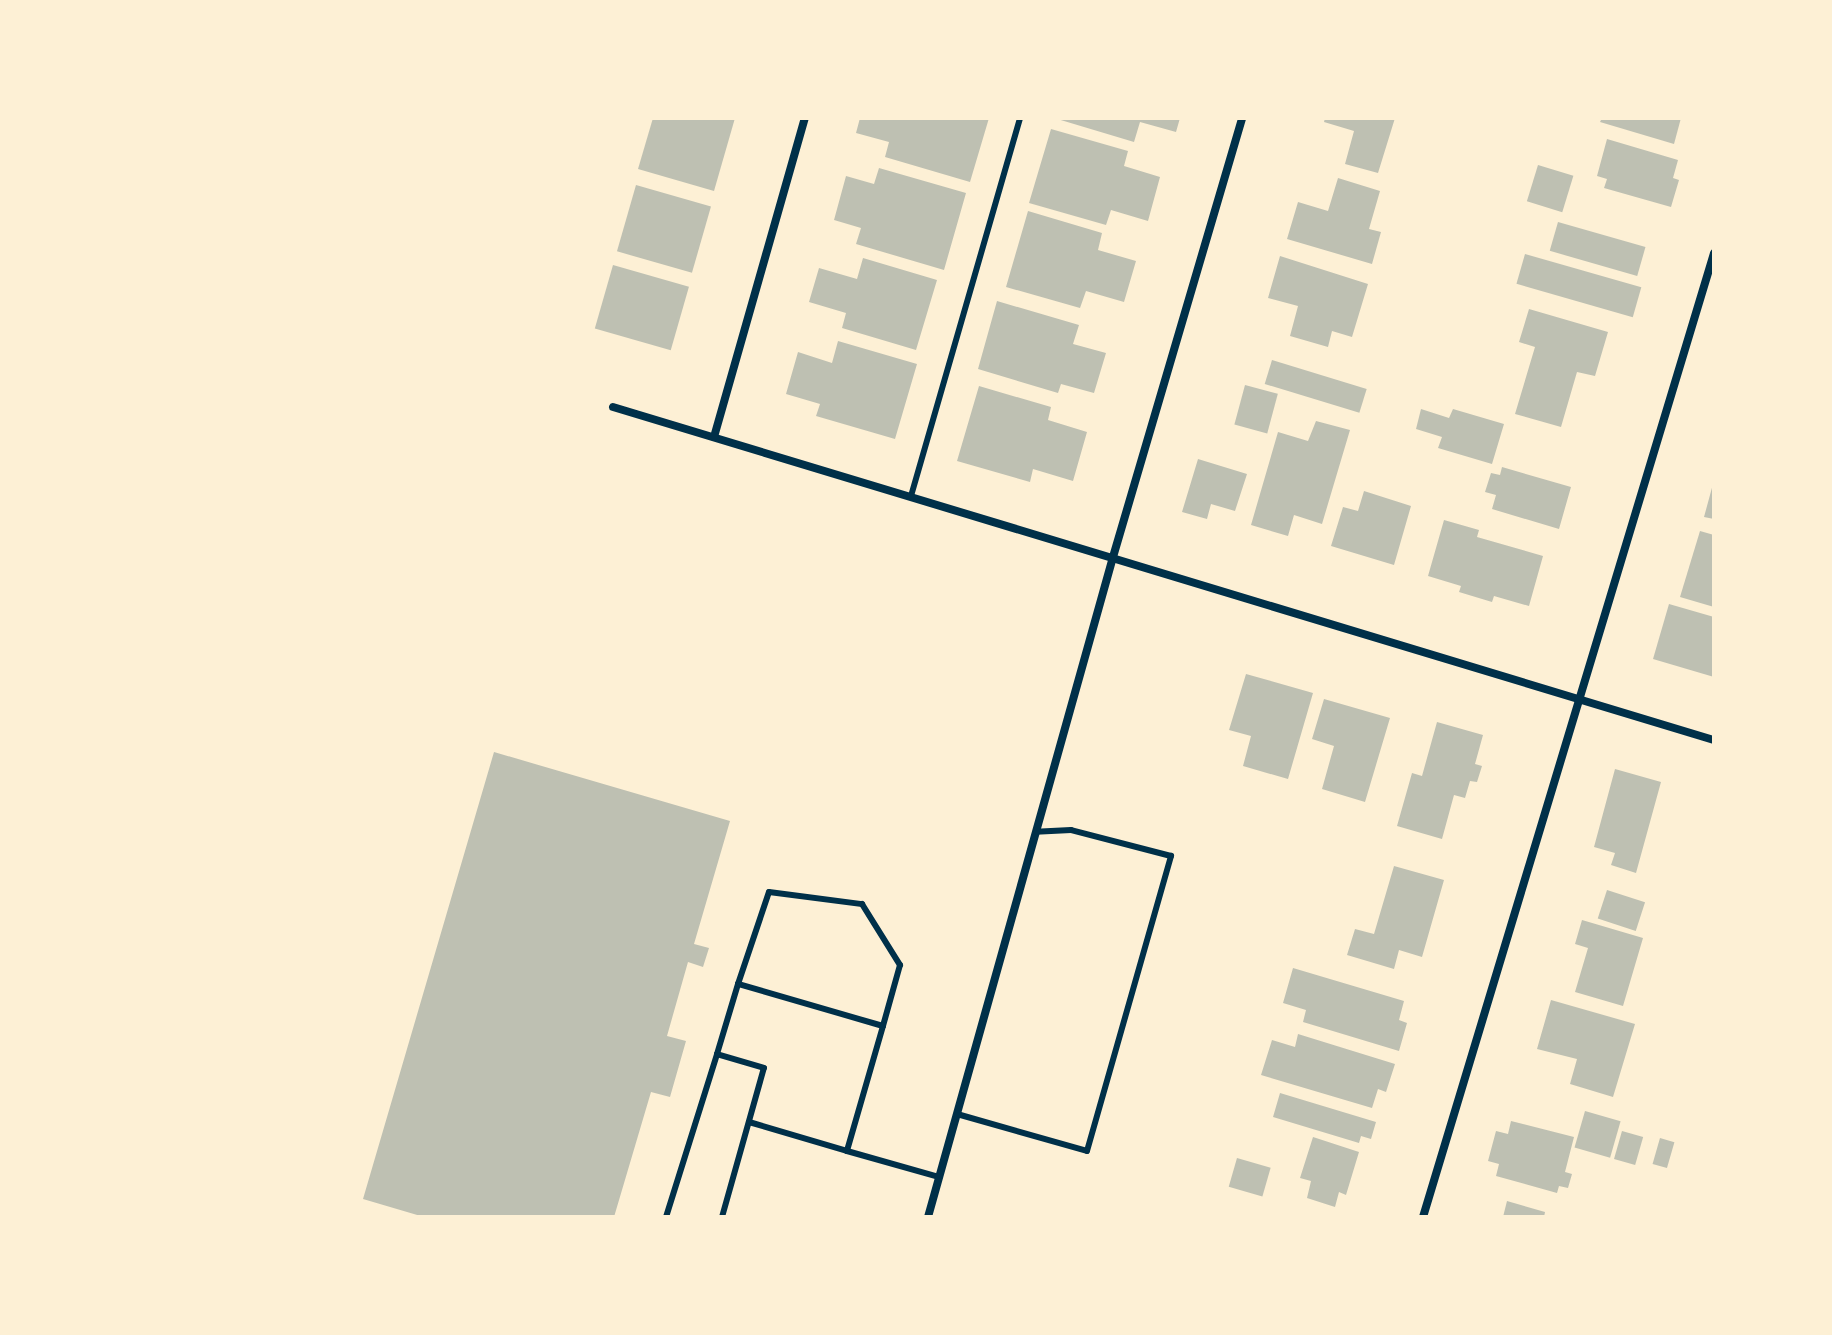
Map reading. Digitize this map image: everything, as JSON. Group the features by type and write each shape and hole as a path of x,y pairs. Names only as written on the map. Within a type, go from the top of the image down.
{"street":[{"path":"714,437 805,118"},
{"path":"928,1217 1113,557 1242,118"},
{"path":"1423,1217 1714,253"},
{"path":"613,407 1714,740"}],"lane":[{"path":"911,496 1020,118"},
{"path":"957,1114 1087,1151 1171,856 1071,830 1036,832"},
{"path":"666,1217 769,892 862,904 900,965 847,1151"},
{"path":"738,984 883,1026"},
{"path":"717,1054 764,1068 722,1217"},
{"path":"749,1122 939,1177"}],"building":[{"path":"653,118 735,118 714,191 638,169"},
{"path":"860,118 989,118 970,182 885,157 889,142 856,133"},
{"path":"1054,118 1180,118 1176,132 1140,122 1134,142"},
{"path":"1325,118 1395,118 1378,173 1345,164 1354,131 1324,122"},
{"path":"1602,118 1681,118 1674,144 1600,122"},
{"path":"1051,129 1128,151 1124,166 1160,177 1148,221 1111,210 1106,225 1029,203"},
{"path":"1607,139 1678,160 1673,178 1679,180 1671,207 1604,188 1607,179 1597,176"},
{"path":"1538,165 1573,176 1562,212 1527,201"},
{"path":"879,168 966,193 944,270 856,244 861,228 834,220 846,176 874,184"},
{"path":"1338,178 1380,191 1369,229 1381,232 1372,264 1287,239 1298,202 1328,211"},
{"path":"636,185 711,206 692,273 617,251"},
{"path":"1028,211 1102,233 1098,250 1136,261 1124,302 1086,291 1080,308 1006,287"},
{"path":"1558,222 1645,247 1637,276 1550,251"},
{"path":"1525,254 1641,287 1633,317 1516,284"},
{"path":"1280,256 1368,284 1352,337 1332,331 1328,347 1290,336 1298,306 1268,298"},
{"path":"863,258 937,280 916,350 842,328 846,313 809,302 819,268 857,279"},
{"path":"613,265 689,287 671,350 595,328"},
{"path":"997,301 1079,325 1073,344 1106,353 1094,393 1061,384 1058,393 978,369"},
{"path":"1529,309 1608,332 1595,376 1577,372 1561,427 1515,414 1535,347 1519,342"},
{"path":"838,341 917,364 895,439 816,416 820,404 786,394 798,352 832,363"},
{"path":"1272,360 1367,389 1359,413 1265,384"},
{"path":"1245,385 1278,394 1267,433 1234,425"},
{"path":"979,386 1051,407 1048,420 1087,432 1073,481 1033,469 1030,482 957,461"},
{"path":"1421,409 1449,418 1453,409 1504,424 1492,464 1438,448 1442,437 1416,429"},
{"path":"1316,421 1350,430 1322,524 1294,515 1288,536 1251,525 1278,432 1308,441"},
{"path":"1198,459 1247,474 1235,511 1211,504 1207,519 1182,512"},
{"path":"1502,467 1571,487 1559,529 1492,509 1496,495 1485,492 1491,473 1500,475"},
{"path":"1714,484 1714,519 1704,517"},
{"path":"1364,491 1411,506 1394,565 1331,546 1343,507 1358,511"},
{"path":"1444,520 1479,530 1477,537 1543,556 1529,606 1494,596 1492,602 1459,592 1461,586 1428,576"},
{"path":"1700,531 1714,535 1714,607 1680,597"},
{"path":"1669,604 1714,617 1714,677 1653,659"},
{"path":"1246,674 1313,693 1288,779 1243,766 1251,736 1229,730"},
{"path":"1324,699 1390,718 1365,802 1322,789 1334,746 1312,739"},
{"path":"1437,722 1483,735 1475,764 1482,766 1477,782 1470,781 1465,798 1454,795 1442,839 1397,826 1412,773 1422,776"},
{"path":"494,752 730,821 694,944 709,948 703,967 688,962 667,1036 686,1041 670,1097 651,1092 614,1217 424,1217 363,1199"},
{"path":"1615,769 1661,782 1636,873 1611,865 1615,853 1594,847"},
{"path":"1394,866 1444,880 1422,957 1399,950 1394,969 1347,955 1355,929 1374,934"},
{"path":"1607,890 1645,902 1636,931 1598,919"},
{"path":"1582,920 1643,938 1623,1006 1575,992 1588,948 1575,944"},
{"path":"1293,968 1404,1001 1399,1020 1407,1023 1399,1051 1303,1022 1306,1010 1283,1003"},
{"path":"1551,1000 1635,1024 1613,1097 1570,1084 1577,1059 1537,1049"},
{"path":"1298,1034 1395,1064 1386,1092 1378,1089 1372,1108 1261,1075 1272,1040 1295,1047"},
{"path":"1280,1093 1376,1122 1371,1139 1361,1136 1359,1143 1273,1117"},
{"path":"1585,1111 1621,1121 1610,1158 1575,1148"},
{"path":"1511,1121 1574,1137 1565,1172 1572,1174 1568,1188 1559,1186 1557,1193 1496,1176 1499,1164 1488,1161 1496,1131 1508,1134"},
{"path":"1622,1131 1643,1137 1635,1165 1614,1159"},
{"path":"1313,1137 1359,1152 1346,1195 1339,1192 1335,1207 1307,1198 1311,1181 1300,1178"},
{"path":"1660,1138 1674,1142 1667,1168 1653,1164"},
{"path":"1237,1158 1271,1168 1262,1196 1229,1187"},
{"path":"1507,1201 1545,1212 1544,1217 1503,1217"}]}
